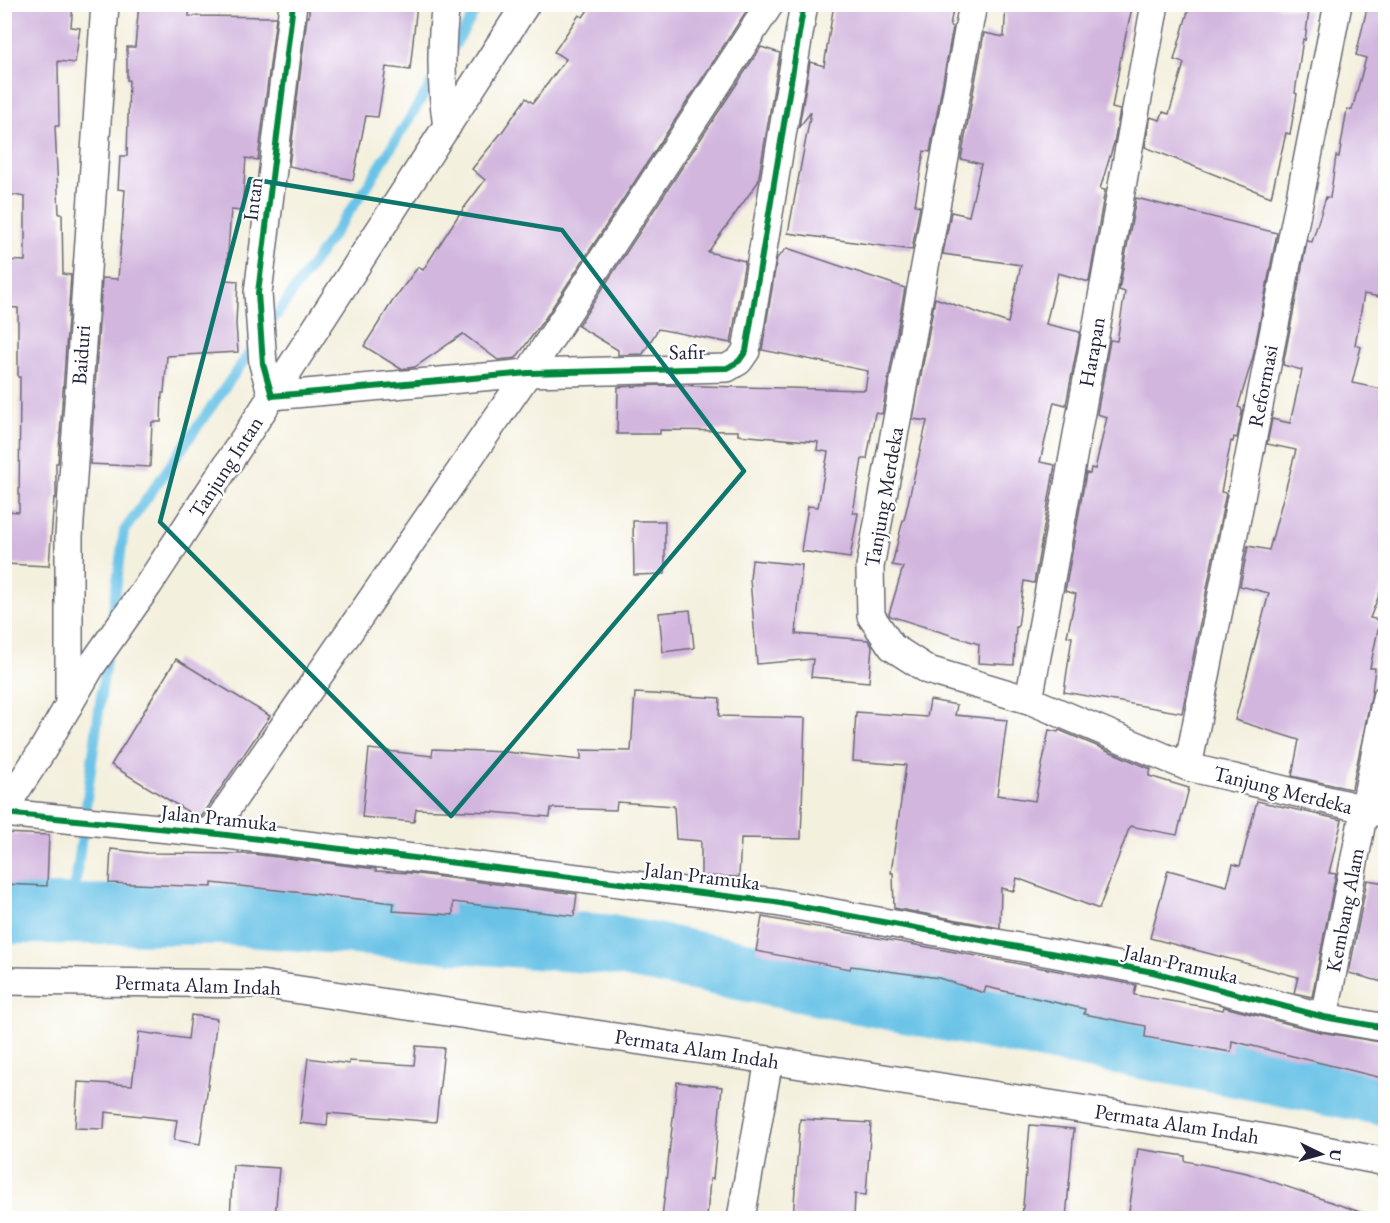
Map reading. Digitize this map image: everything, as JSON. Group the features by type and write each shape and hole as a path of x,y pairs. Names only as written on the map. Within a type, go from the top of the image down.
{"street":[{"name":"Baiduri","path":"72,701 69,536 105,4"},
{"name":"Intan","path":"272,396 263,364 258,294 292,4"},
{"path":"445,114 441,38 446,4"},
{"name":"Tanjung Intan","path":"4,811 92,665 149,584 272,396 445,114 526,4"},
{"path":"210,832 528,373 770,4"},
{"name":"Safir","path":"272,396 528,373 727,368 739,361 746,351 804,4"},
{"name":"Tanjung Merdeka","path":"974,4 870,567 871,616 892,647 928,670 1029,700 1188,767 1375,812"},
{"name":"Harapan","path":"1029,700 1155,4"},
{"name":"Reformasi","path":"1188,767 1338,4"},
{"name":"Kembang Alam","path":"1324,1017 1375,812 1386,698"},
{"name":"Jalan Pramuka","path":"4,811 112,824 210,832 775,902 1153,972 1324,1017 1386,1028"},
{"name":"Permata Alam Indah","path":"4,981 260,984 769,1060 1259,1137 1386,1162"},
{"path":"741,1218 769,1060"}],"highlighted area":[{"path":"250,179 562,230 744,471 451,816 160,522"}],"building":[{"path":"4,4 73,4 71,27 80,28 75,63 58,61 59,126 55,126 59,214 62,214 63,274 71,275 58,463 56,463 56,498 54,498 49,566 4,564 6,511 19,512 20,377 18,377 18,308 4,307 4,260 25,261 25,197 4,193"},
{"path":"139,4 190,4 189,16 276,17 258,160 246,158 242,211 231,210 226,280 238,281 236,324 238,352 167,356 161,422 152,422 150,467 90,464 102,278 118,279 125,190 118,189 120,156 127,156 129,80 127,80 127,47 135,47"},
{"path":"309,4 417,4 410,70 386,67 378,117 366,116 353,180 289,166"},
{"path":"592,4 751,4 546,317 516,358 498,360 463,334 415,367 401,369 364,346 392,302 418,267 423,270 458,216 485,180 472,169 526,98 533,103 566,59 554,52 579,15 583,17"},
{"path":"834,4 954,4 950,26 953,27 930,152 924,151 915,205 920,206 912,250 788,233 811,112 799,127 810,62 824,66"},
{"path":"1006,4 1133,4 1112,108 1120,110 1114,143 1100,189 1105,190 1089,282 1058,273 1046,324 1080,332 1066,405 1054,402 1040,462 1055,465 1034,583 1024,581 1018,627 1016,627 1014,665 978,663 979,644 889,614 903,567 892,565 927,421 913,419 935,298 1008,323 1021,265 943,254 951,212 969,216 981,164 961,159 984,33 1004,37"},
{"path":"1190,4 1263,4 1309,11 1290,134 1286,133 1271,197 1145,147 1150,117 1160,120 1163,112 1169,114 1184,63 1174,60"},
{"path":"1368,4 1386,4 1386,298 1364,294 1355,345 1361,347 1352,383 1386,390 1386,577 1370,618 1380,620 1370,668 1375,668 1372,692 1350,789 1292,776 1299,740 1235,720 1269,593 1240,586 1248,546 1269,550 1296,450 1267,444 1272,419 1290,423 1302,370 1283,365 1307,241 1312,242 1326,197 1330,198 1336,156 1339,157 1347,109 1352,110 1366,58 1356,55"},
{"path":"761,47 780,53 758,182 708,252 745,261 731,343 658,329 643,354 618,355 618,350 578,326"},
{"path":"1136,198 1277,233 1253,357 1238,407 1242,412 1237,438 1234,437 1233,442 1231,441 1221,492 1226,493 1182,713 1064,692 1072,637 1067,636 1076,594 1065,591 1086,473 1090,474 1091,468 1095,469 1107,417 1097,414 1110,340 1117,341 1125,292 1119,290"},
{"path":"787,248 905,288 882,414 875,413 867,459 862,459 853,513 858,513 850,558 801,551 808,506 818,507 828,452 817,450 818,442 738,435 738,431 660,430 660,434 617,434 618,387 661,385 865,390 868,371 762,350 777,258"},
{"path":"633,521 665,521 665,574 634,575"},
{"path":"752,560 802,565 796,634 868,640 872,646 869,682 811,677 813,659 757,664 750,579"},
{"path":"690,610 694,648 663,652 659,613"},
{"path":"176,659 270,716 202,816 195,816 111,765"},
{"path":"635,693 720,698 719,716 805,718 801,839 741,838 739,877 701,876 701,841 676,839 674,806 617,802 616,810 551,808 550,817 416,809 414,822 362,817 369,749 432,756 433,749 506,752 581,760 581,750 631,751"},
{"path":"930,700 957,705 955,715 1007,720 997,795 1035,801 1049,730 1058,732 1059,730 1151,769 1149,776 1189,788 1177,835 1130,826 1099,909 1017,878 1014,891 1001,888 1000,928 894,908 893,873 891,873 906,765 853,761 856,712 927,717"},
{"path":"1257,801 1342,820 1329,873 1336,874 1312,997 1294,993 1298,977 1150,938 1168,870 1227,886 1233,864 1240,866"},
{"path":"4,833 49,835 47,886 4,884"},
{"path":"111,849 147,853 252,854 577,894 574,916 453,902 453,915 393,911 394,903 212,883 212,887 109,883"},
{"path":"1367,880 1386,883 1386,983 1349,973"},
{"path":"762,917 1136,985 1134,995 1223,1010 1224,1007 1320,1032 1386,1043 1386,1079 1232,1041 1231,1052 1145,1037 1146,1026 1084,1014 1085,1009 986,987 984,993 939,978 851,966 850,969 756,951"},
{"path":"191,1015 217,1019 200,1144 174,1140 177,1120 105,1112 104,1129 75,1128 78,1082 132,1085 139,1032 188,1039"},
{"path":"416,1046 444,1048 436,1122 328,1113 327,1126 300,1123 308,1058 349,1064 349,1061 414,1065"},
{"path":"677,1082 722,1087 707,1218 662,1218"},
{"path":"800,1119 871,1123 866,1195 855,1194 854,1218 793,1218"},
{"path":"1030,1125 1074,1129 1066,1218 1022,1218"},
{"path":"1138,1149 1185,1156 1185,1161 1247,1173 1366,1214 1366,1218 1128,1218"},
{"path":"233,1165 279,1168 275,1218 230,1218"}],"waterway":[{"path":"449,55 480,4"},
{"path":"266,330 366,188 436,76"},
{"path":"111,626 124,531 257,342"},
{"path":"71,916 106,659"},
{"path":"4,914 223,915 614,945 1386,1096"}],"cycle path":[{"path":"293,4 258,293 263,364 272,396 528,373 727,368 739,361 746,351 804,4"},
{"path":"4,813 210,833 775,902 1153,972 1324,1017 1386,1028"}]}
